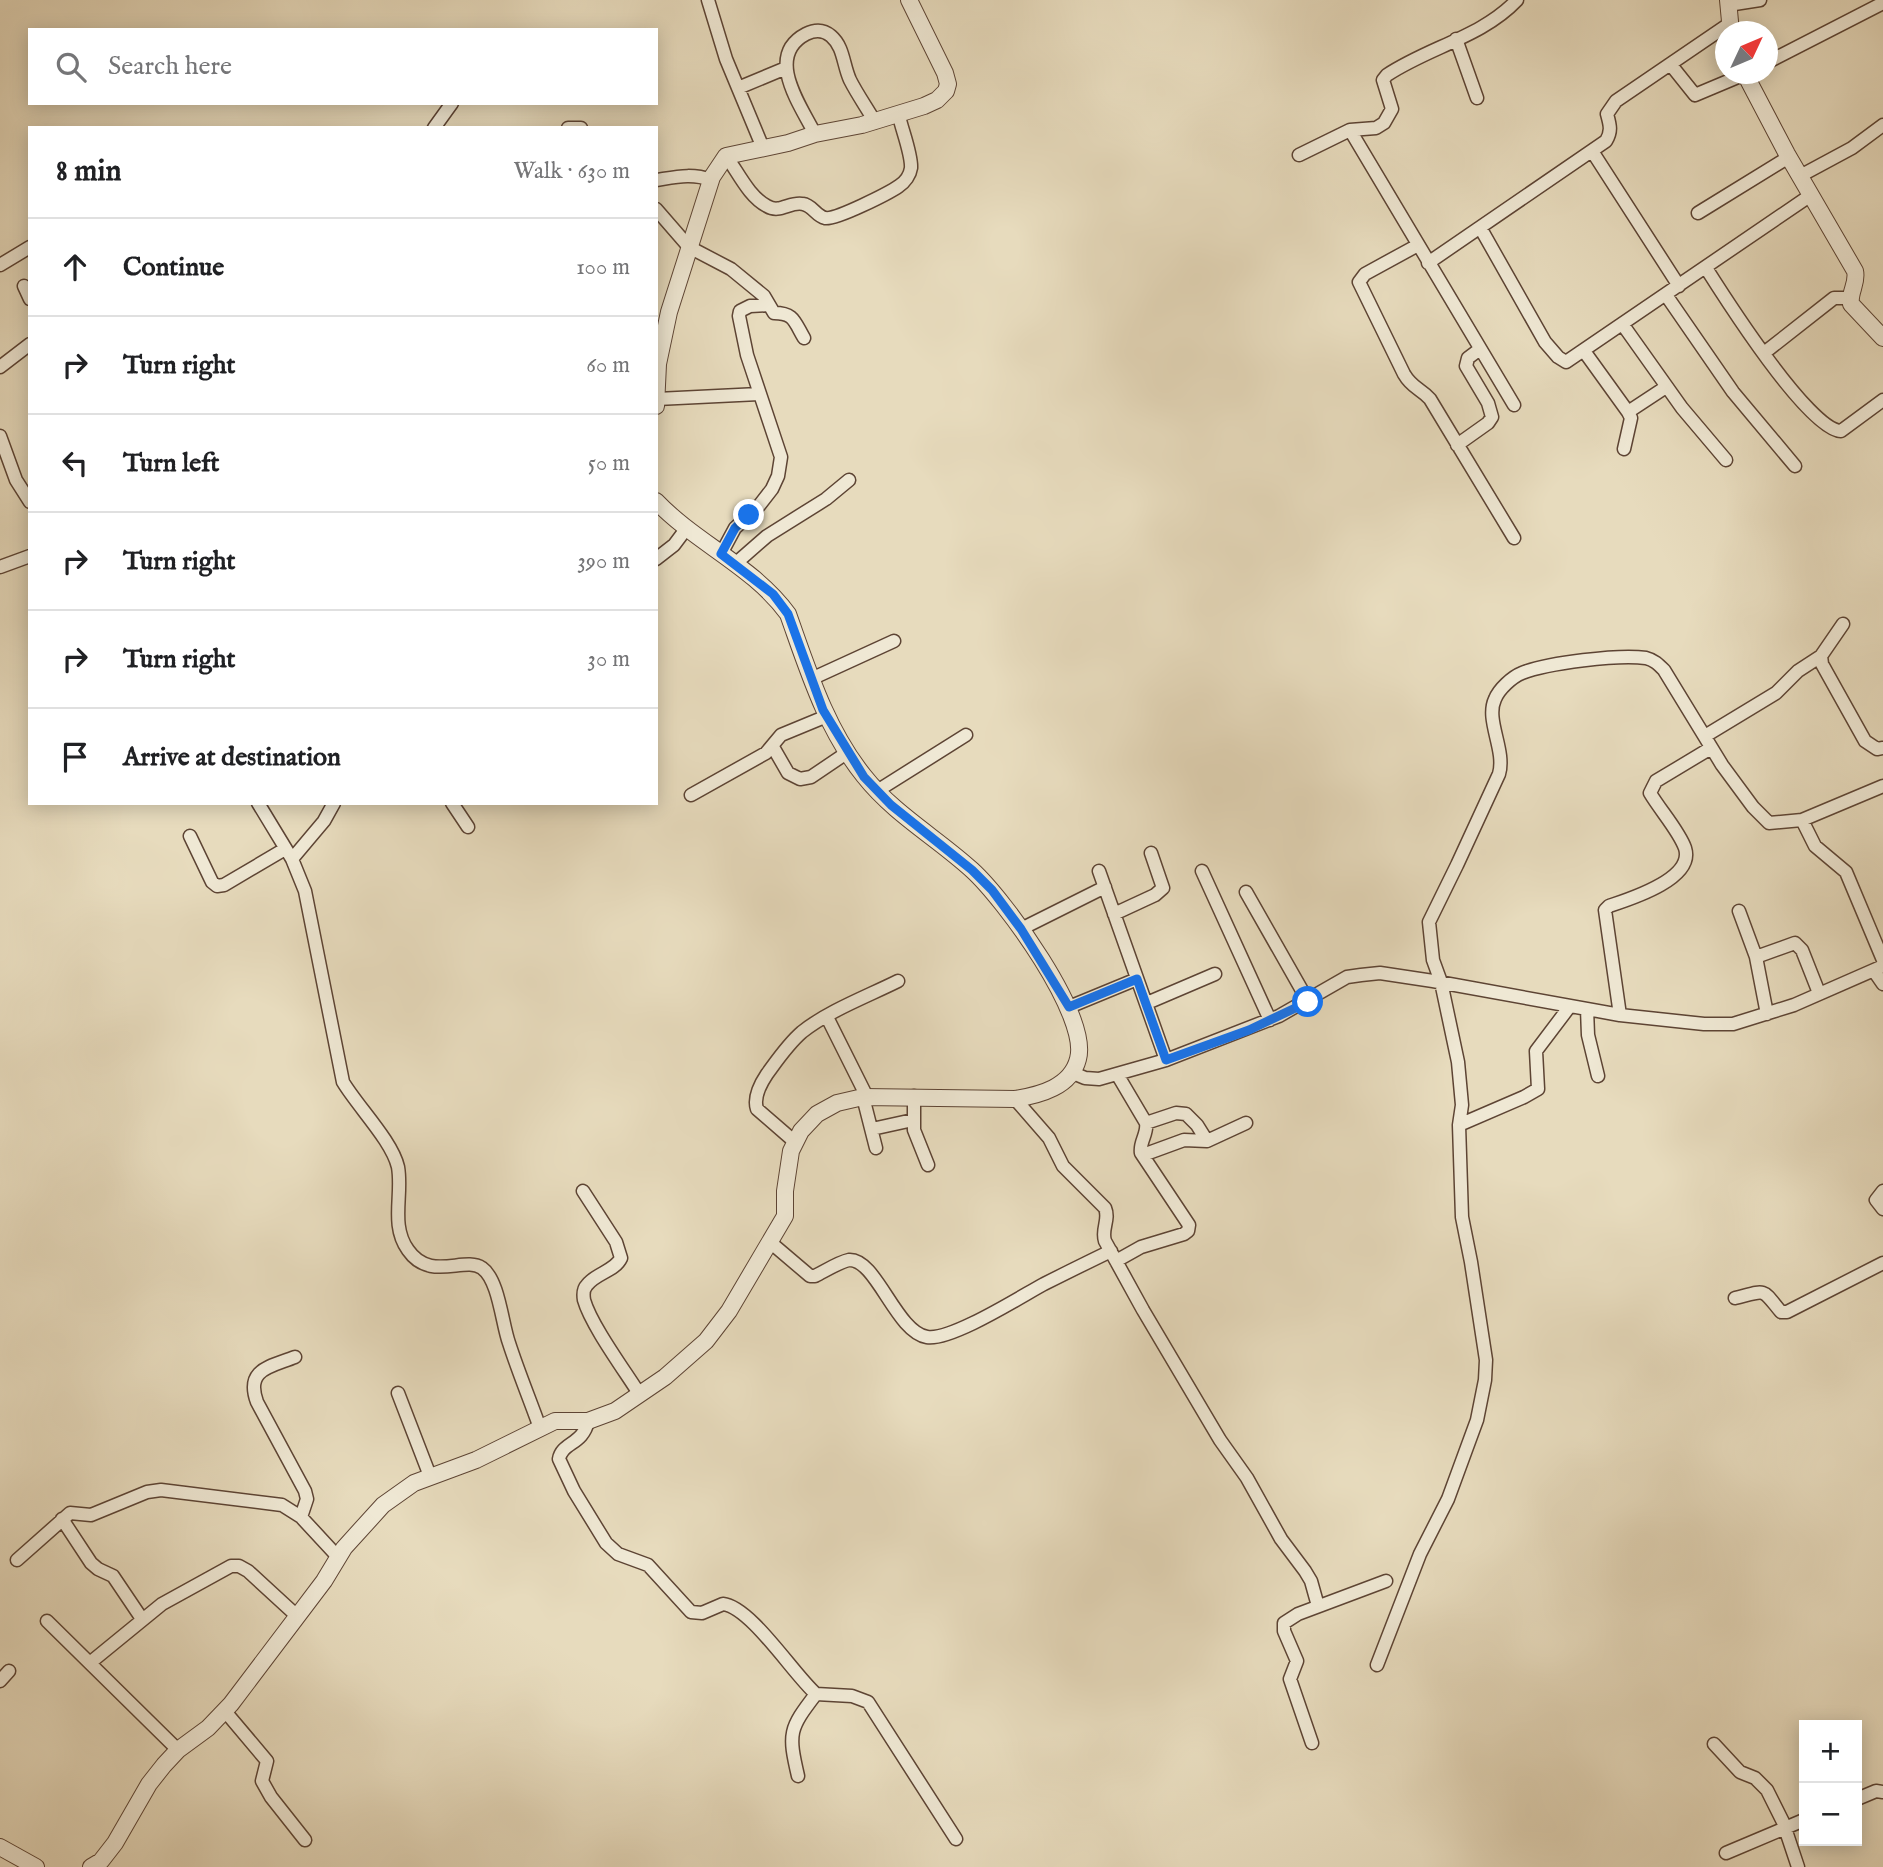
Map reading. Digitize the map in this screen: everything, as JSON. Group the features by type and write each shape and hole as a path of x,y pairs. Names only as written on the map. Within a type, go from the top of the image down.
{"street":[{"path":"708,0 726,59 763,148"},
{"path":"658,376 659,354 669,312 689,247 711,180 726,156 899,116 937,100 946,92 948,84 945,73 909,0"},
{"path":"1298,155 1350,130 1376,128 1390,116 1392,109 1383,85 1387,75 1490,24 1517,0"},
{"path":"1729,21 1728,2 1760,0"},
{"path":"1778,57 1883,3"},
{"path":"815,134 789,82 786,68 790,49 803,36 816,30 830,35 840,49 850,79 875,122"},
{"path":"1429,263 1606,141 1610,134 1607,114 1616,101 1715,37"},
{"path":"1456,39 1478,97"},
{"path":"1671,65 1695,95 1721,84"},
{"path":"738,88 786,68"},
{"path":"1750,84 1855,271 1857,278 1850,298 1856,310 1883,338"},
{"path":"435,126 451,105"},
{"path":"726,156 757,200 768,207 776,210 799,203 829,218 852,210 900,185 909,176 911,167 899,116"},
{"path":"1800,176 1852,148 1883,125"},
{"path":"1350,130 1514,405"},
{"path":"1592,151 1679,286"},
{"path":"1698,213 1789,157"},
{"path":"658,180 700,176 711,180"},
{"path":"1482,229 1545,342 1566,362 1811,195"},
{"path":"658,211 689,247 731,269 764,296 774,313 787,313 791,316 804,338"},
{"path":"1418,245 1365,274 1359,282 1411,386 1430,399 1514,538"},
{"path":"0,265 28,248"},
{"path":"1706,268 1764,353 1805,405 1834,431 1841,431 1883,400"},
{"path":"1666,295 1733,392 1795,466"},
{"path":"1764,353 1834,298 1850,298"},
{"path":"721,554 735,528 767,497 778,476 780,450 747,355 739,316 740,311 750,306 769,305"},
{"path":"1623,325 1666,387 1726,460"},
{"path":"0,367 28,346"},
{"path":"1457,445 1489,423 1492,417 1488,403 1466,366 1468,358 1480,349"},
{"path":"1584,351 1631,418 1624,449"},
{"path":"1628,411 1666,387"},
{"path":"658,399 759,394"},
{"path":"0,436 16,480 28,499"},
{"path":"735,564 767,536 827,499 849,480"},
{"path":"91,1867 101,1861 115,1843 149,1784 178,1750 208,1728 224,1710 324,1581 338,1557 383,1504 400,1491 430,1476 476,1460 540,1428 564,1420 588,1421 615,1411 687,1359 706,1341 729,1311 785,1216 785,1191 795,1142 807,1122 837,1103 865,1097 1015,1099 1050,1090 1073,1073 1079,1053 1075,1023 1069,1007 1021,929 992,890 972,870 877,791 864,777 827,716 788,614 773,594 686,529 658,503"},
{"path":"658,557 674,545 686,529"},
{"path":"0,567 28,557"},
{"path":"1704,736 1776,694 1798,671 1821,656 1843,624"},
{"path":"811,679 894,641"},
{"path":"1821,656 1822,664 1865,741 1877,749 1883,747"},
{"path":"1377,1665 1420,1554 1448,1499 1477,1420 1485,1380 1486,1360 1462,1217 1459,1125 1462,1105 1458,1062 1432,981 1429,922 1499,774 1500,753 1492,708 1494,699 1503,687 1519,674 1538,668 1610,659 1644,658 1654,661 1664,670 1712,748 1762,818 1769,823 1802,820 1883,786"},
{"path":"691,795 766,753 781,735 827,716"},
{"path":"877,791 966,735"},
{"path":"772,747 788,773 800,779 811,777 848,752"},
{"path":"1620,1015 1605,910 1656,887 1676,875 1684,865 1685,849 1650,793 1657,781 1712,748"},
{"path":"259,805 306,891 343,1082 385,1140 398,1168 400,1235 410,1253 421,1261 439,1268 474,1265 483,1269 490,1278 508,1340 540,1428"},
{"path":"190,836 212,882 217,886 224,885 288,854 324,821 333,805"},
{"path":"453,805 468,827"},
{"path":"1802,820 1815,846 1846,872 1883,960"},
{"path":"1114,914 1155,895 1163,888 1151,853"},
{"path":"1099,871 1166,1060"},
{"path":"1202,871 1270,1020"},
{"path":"1021,929 1105,887"},
{"path":"1247,892 1308,1002"},
{"path":"1739,911 1756,957 1767,1014"},
{"path":"1756,957 1789,944 1798,945 1819,993"},
{"path":"1073,1073 1085,1078 1099,1079 1166,1060 1270,1020 1308,1002 1348,977 1361,975 1380,973 1620,1015 1714,1024 1733,1024 1767,1014 1878,968 1883,984"},
{"path":"1146,1003 1215,974"},
{"path":"1069,1007 1137,979"},
{"path":"795,1142 757,1109 757,1097 764,1079 791,1042 813,1024 898,981"},
{"path":"1459,1125 1538,1089 1536,1051 1570,1006"},
{"path":"1587,1009 1588,1035 1598,1076"},
{"path":"827,1017 865,1097 876,1148"},
{"path":"770,1242 810,1276 848,1261 857,1262 881,1286 902,1319 916,1333 929,1338 945,1335 982,1319 1114,1256 1184,1234 1189,1228 1185,1216 1143,1156 1140,1147 1147,1128 1146,1123 1117,1074"},
{"path":"914,1096 913,1120 916,1138 928,1165"},
{"path":"1015,1099 1049,1138 1063,1166 1105,1208 1108,1214 1103,1232 1114,1256 1220,1440 1247,1478 1281,1539 1311,1581 1318,1606"},
{"path":"1146,1123 1182,1113 1191,1118 1207,1141"},
{"path":"872,1129 913,1120"},
{"path":"1143,1156 1184,1140 1207,1141 1246,1123"},
{"path":"583,1191 616,1242 621,1258 618,1264 588,1283 583,1291 583,1298 589,1313 640,1395"},
{"path":"1883,1191 1876,1200 1883,1209"},
{"path":"1735,1298 1767,1294 1782,1312 1787,1312 1883,1263"},
{"path":"295,1357 254,1377 252,1389 305,1491 307,1499 301,1517"},
{"path":"398,1393 430,1476"},
{"path":"588,1421 581,1438 562,1451 559,1459 574,1491 606,1543 618,1554 648,1565 691,1612 702,1613 723,1604 734,1609 778,1649 816,1694 852,1696 868,1702 956,1839"},
{"path":"17,1560 70,1513 90,1515 147,1492 160,1490 268,1502 291,1509 338,1557"},
{"path":"62,1519 91,1563 113,1576 142,1619"},
{"path":"90,1662 162,1604 231,1566 239,1566 248,1571 297,1616"},
{"path":"1312,1743 1290,1679 1297,1661 1283,1627 1284,1623 1318,1606 1386,1581"},
{"path":"47,1621 178,1750"},
{"path":"0,1681 9,1671"},
{"path":"798,1776 792,1731 797,1719 816,1694"},
{"path":"224,1710 267,1761 262,1781 271,1797 305,1840"},
{"path":"1714,1744 1740,1772 1755,1777 1767,1790 1785,1828 1798,1867"},
{"path":"1862,1797 1876,1791 1883,1792"},
{"path":"1726,1853 1799,1822"},
{"path":"0,1847 36,1867"}],"route":[{"path":"749,515 735,528 721,554 773,594 788,614 823,710 856,765 891,805 972,870 992,890 1021,929 1069,1007 1137,979 1166,1060 1249,1030 1308,1002"}]}
